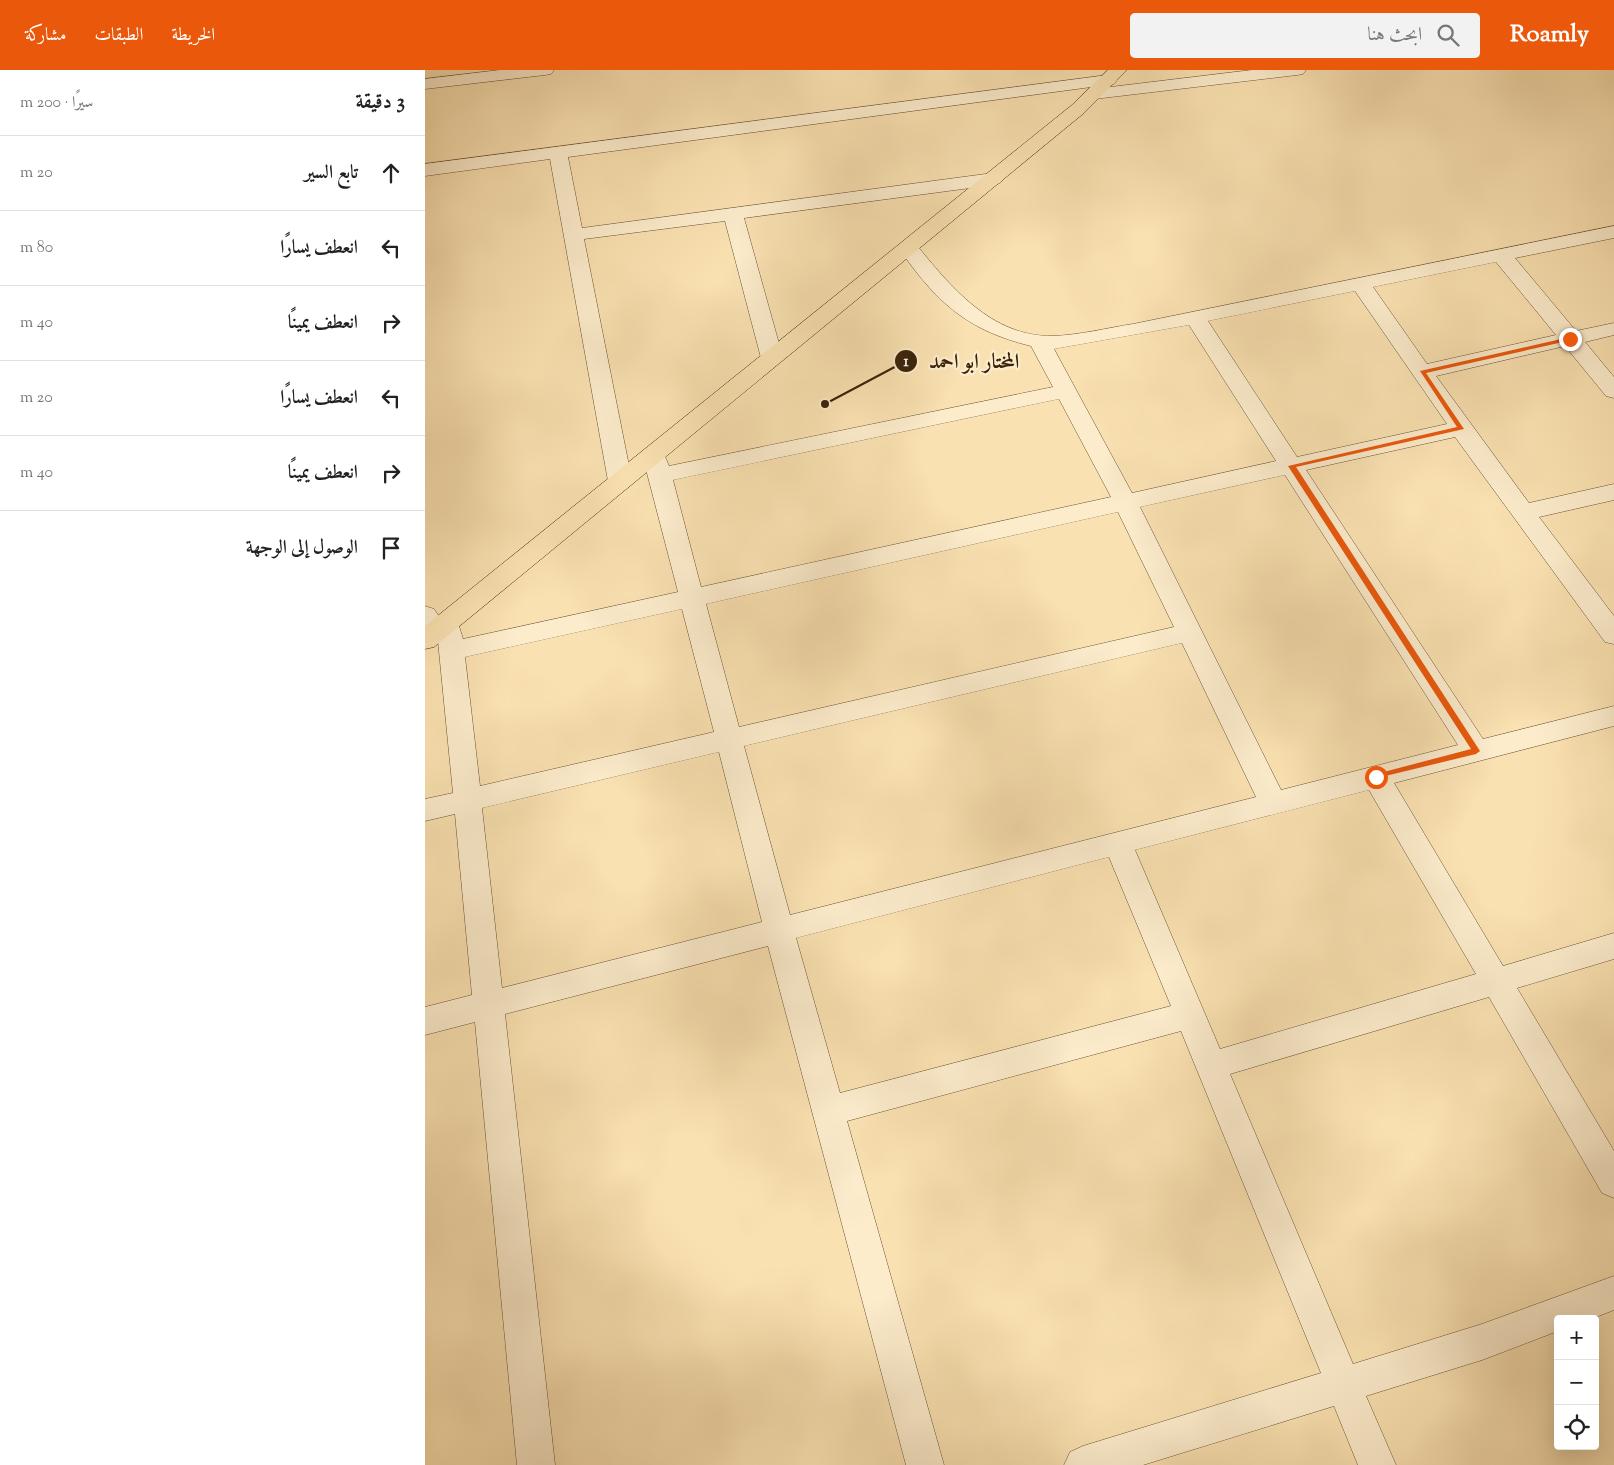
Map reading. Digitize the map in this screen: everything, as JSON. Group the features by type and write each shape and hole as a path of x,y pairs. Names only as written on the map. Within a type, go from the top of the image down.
{"main road":[{"path":"435,633 620,481 657,464 772,358 993,178 1107,81"}],"street":[{"path":"425,84 545,70"},
{"path":"425,170 1107,81 1297,70"},
{"path":"558,153 620,481"},
{"path":"573,235 993,178"},
{"path":"733,214 772,358"},
{"path":"909,247 938,284 965,313 1001,332 1040,342 1056,342 1195,317 1614,232"},
{"path":"1501,255 1614,392"},
{"path":"1359,284 1461,428 1614,635"},
{"path":"1195,317 1476,751"},
{"path":"1422,372 1614,329"},
{"path":"1040,342 1126,503 1191,632 1273,803"},
{"path":"925,1465 779,930 657,464 1066,391"},
{"path":"536,1465 467,801 435,633 692,599 1461,428"},
{"path":"1524,512 1614,492"},
{"path":"425,810 1191,632"},
{"path":"425,1021 1614,716"},
{"path":"1376,777 1614,1182"},
{"path":"1118,843 1377,1465"},
{"path":"1211,1066 1614,946"},
{"path":"829,1111 1190,1015"},
{"path":"1083,1465 1482,1342 1614,1293"}],"place":[{"name":"المختار ابو احمد","path":"825,404"}],"route":[{"path":"1376,777 1476,751 1291,466 1461,428 1422,372 1570,339"}]}
